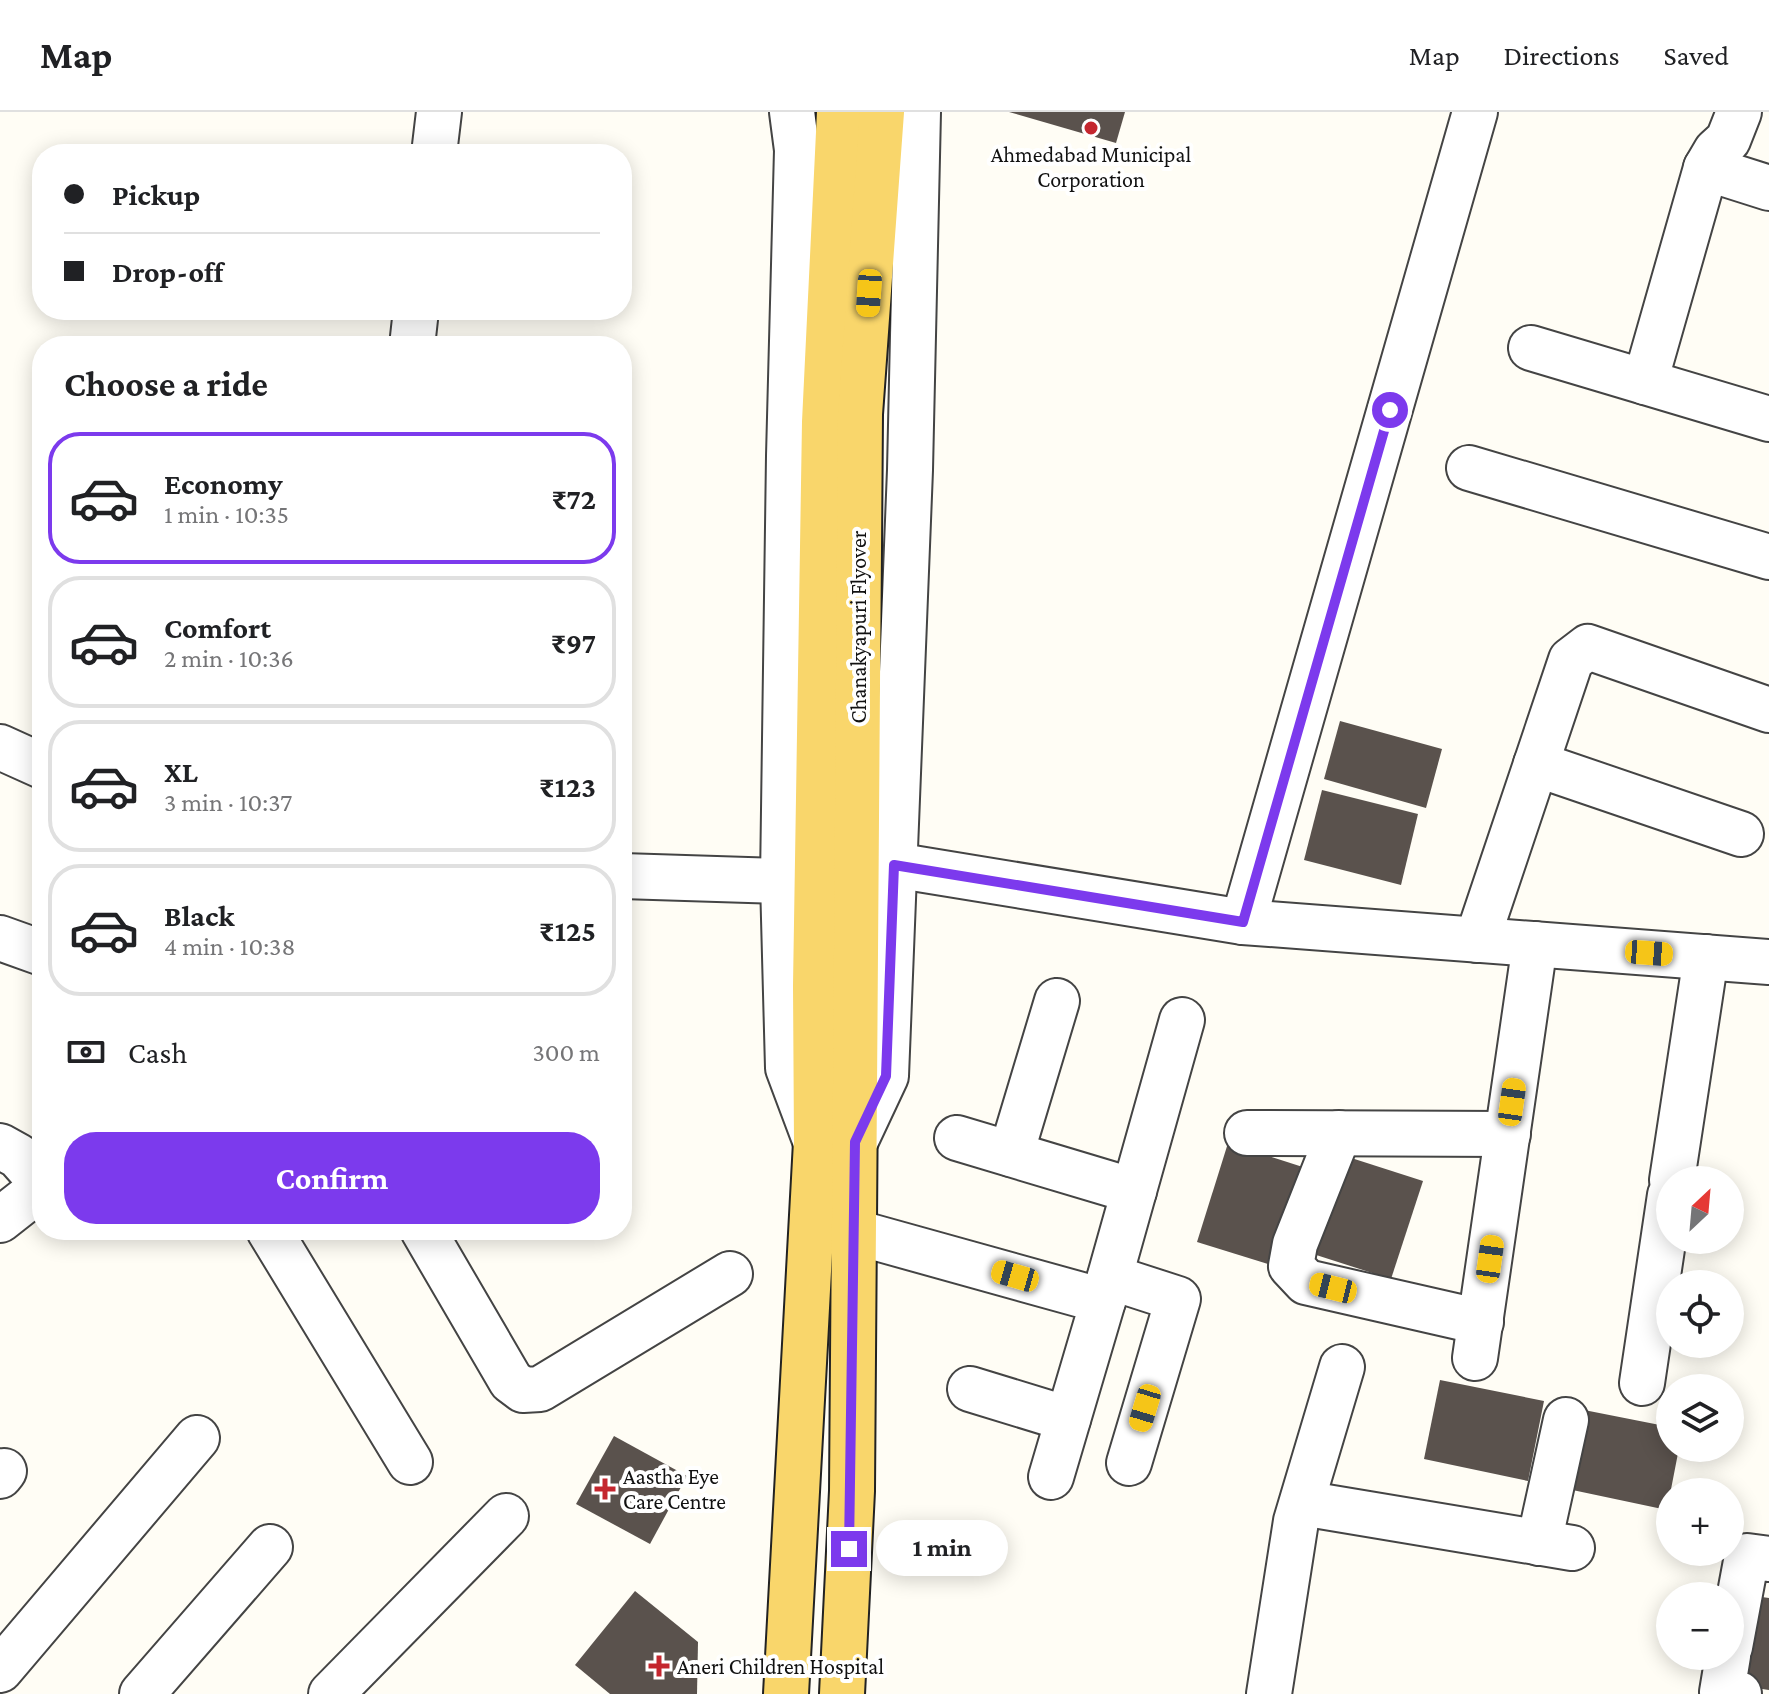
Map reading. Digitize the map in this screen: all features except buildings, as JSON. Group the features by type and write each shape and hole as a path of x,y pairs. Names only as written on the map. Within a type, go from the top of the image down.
{"main road":[{"name":"Chanakyapuri Flyover","path":"835,1142 815,986 824,422 839,112"},
{"name":"Chanakyapuri Flyover","path":"835,1142 856,1000 860,414 904,116"},
{"path":"835,1142 855,1232 852,1491 842,1694"},
{"path":"786,1694 835,1142"}],"street":[{"path":"435,144 439,112"},
{"path":"792,112 797,150 783,881 788,1068 835,1142 886,1076 910,454 904,116"},
{"path":"1243,922 1475,112"},
{"path":"1645,382 1706,168 1716,151 1728,140 1739,112"},
{"path":"1706,168 1769,188"},
{"path":"1531,348 1769,419"},
{"path":"1469,468 1769,557"},
{"path":"1477,940 1571,660 1588,647 1769,710"},
{"path":"0,747 32,761"},
{"path":"1536,764 1741,834"},
{"path":"894,865 1243,922 1769,962"},
{"path":"632,876 783,881"},
{"path":"0,938 32,949"},
{"path":"1339,1133 1295,1244 1291,1266 1306,1282 1478,1340 1535,944"},
{"path":"1674,1166 1706,957"},
{"path":"1011,1154 1057,1001"},
{"path":"1051,1477 1182,1020"},
{"path":"1247,1133 1508,1134"},
{"path":"957,1138 1134,1191"},
{"path":"0,1146 18,1156 32,1173"},
{"path":"0,1220 32,1193"},
{"path":"855,1232 1107,1289 1178,1299 1129,1463"},
{"path":"275,1240 410,1462"},
{"path":"429,1240 511,1381 523,1390 540,1389 730,1274"},
{"path":"1642,1383 1661,1254"},
{"path":"1269,1694 1296,1521 1342,1367"},
{"path":"970,1389 1068,1419"},
{"path":"1302,1503 1556,1545 1566,1420"},
{"path":"0,1670 197,1438"},
{"path":"331,1694 506,1516"},
{"path":"142,1694 270,1547"},
{"path":"1742,1582 1747,1556 1769,1559"},
{"path":"1726,1670 1722,1692 1739,1694"}],"place":[{"name":"Ahmedabad Municipal Corporation","path":"1091,128"},
{"name":"Aastha Eye Care Centre","path":"605,1489"},
{"name":"Aneri Children Hospital","path":"659,1666"}],"route":[{"path":"849,1549 855,1142 886,1076 894,865 1243,922 1390,410"}]}
